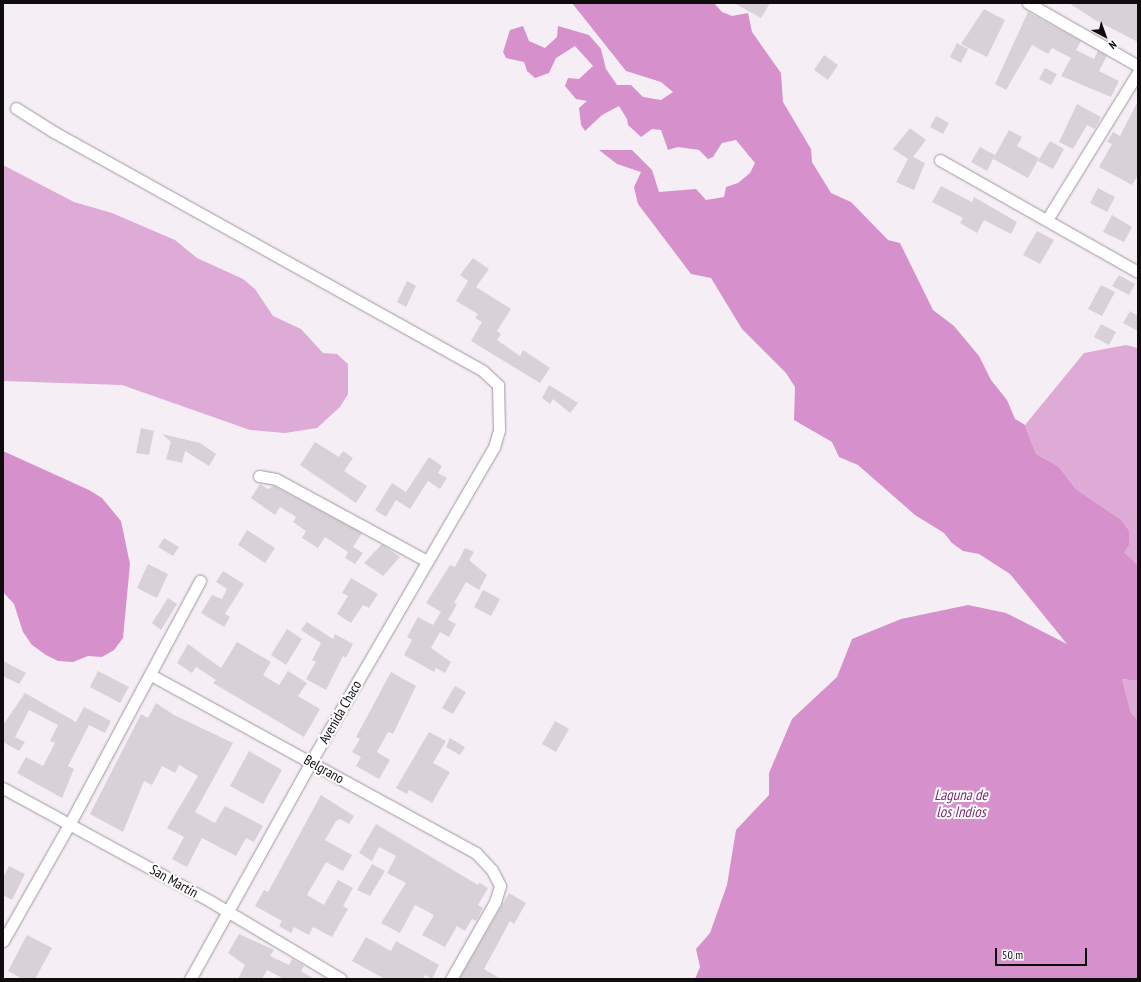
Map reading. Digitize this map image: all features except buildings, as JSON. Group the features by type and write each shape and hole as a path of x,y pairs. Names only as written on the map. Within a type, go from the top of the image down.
{"street":[{"path":"1028,3 1138,66"},
{"path":"1048,218 1138,72"},
{"name":"Avenida Chaco","path":"16,108 54,132 484,371 498,385 499,430 494,447 311,762 190,979"},
{"path":"940,160 1048,218 1138,272"},
{"path":"259,476 276,479 427,561"},
{"path":"3,941 70,823 200,581"},
{"name":"Belgrano","path":"150,676 311,762 476,853 492,870 500,886 495,902 451,979"},
{"name":"San Martín","path":"3,788 70,823 341,979"}],"shaded area":[{"path":"3,165 74,202 112,213 175,240 197,258 243,279 255,289 273,316 301,329 323,353 337,354 348,364 348,394 340,407 317,428 285,433 250,430 122,385 3,381"},
{"path":"1126,345 1138,348 1138,565 1124,552 1120,519 1076,489 1058,466 1036,454 1025,425 1084,353"},
{"path":"1122,679 1138,681 1138,720 1131,713"}],"water":[{"name":"Laguna de los Indios","path":"572,3 714,3 722,12 732,16 748,13 752,32 781,73 783,102 811,149 812,162 831,193 851,202 888,240 900,243 933,310 954,326 979,356 991,380 1007,400 1015,419 1025,425 1036,454 1058,466 1076,489 1120,519 1129,531 1129,545 1124,552 1138,565 1138,681 1122,679 1131,713 1138,720 1138,979 695,979 700,967 696,949 710,933 727,885 736,830 769,795 769,773 792,719 837,677 852,639 901,619 968,605 1006,613 1067,644 1010,574 979,554 963,551 952,543 944,533 915,515 858,465 839,457 832,442 794,420 795,387 786,373 742,329 711,278 691,274 638,204 634,187 641,172 617,164 599,150 632,150 652,170 659,192 696,189 706,200 724,197 726,187 738,183 750,173 755,163 736,140 722,143 713,157 708,159 699,150 678,147 668,150 661,130 652,129 641,137 628,125 627,119 619,106 602,115 585,131 581,125 579,108 587,101 576,99 565,86 568,78 579,79 593,66 575,46 556,58 549,73 535,78 527,71 524,62 506,58 503,52 510,30 523,26 529,41 545,48 557,37 558,26 589,35 601,49 606,69 617,85 631,85 643,97 661,100 673,92 661,82 626,71"},
{"path":"3,451 89,490 102,498 121,521 130,564 123,638 114,650 102,657 88,656 73,662 58,661 46,655 32,645 23,632 14,604 3,592"}]}
